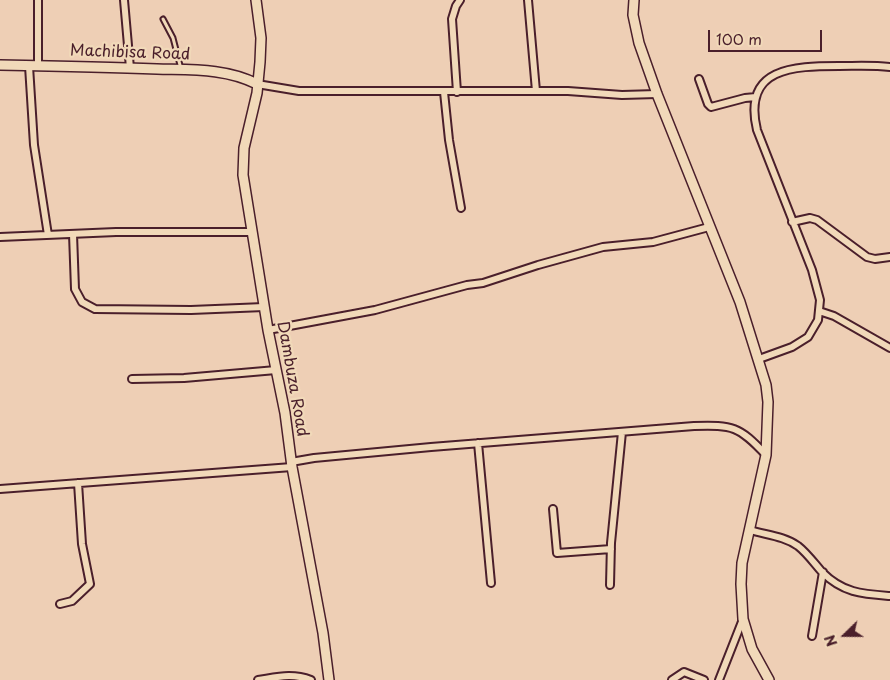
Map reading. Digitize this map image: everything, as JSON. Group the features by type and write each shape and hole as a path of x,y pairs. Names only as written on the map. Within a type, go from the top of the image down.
{"street":[{"path":"38,0 33,66 34,145 48,235"},
{"path":"124,0 130,68"},
{"name":"Dambuza Road","path":"256,0 261,44 256,101 243,155 245,190 330,680"},
{"path":"457,92 452,19 460,0"},
{"path":"528,0 536,91"},
{"path":"634,0 633,15 636,32 657,94 708,227 740,302 766,385 768,402 766,455 742,563 743,619 752,649 769,680"},
{"name":"Machibisa Road","path":"0,65 181,69 224,72 258,84"},
{"path":"759,359 800,343 812,331 818,320 820,300 816,282 757,130 754,118 756,97 763,84 770,77 791,69 810,66 890,67"},
{"path":"699,79 708,104 711,106 756,97"},
{"path":"258,84 299,91 536,91 657,94"},
{"path":"444,92 449,140 461,208"},
{"path":"792,222 810,218 817,220 866,257 875,259 890,257"},
{"path":"268,330 386,307 462,286 483,283 603,247 653,242 708,227"},
{"path":"0,237 199,231 252,232"},
{"path":"73,234 75,290 82,302 95,309 191,310 264,307"},
{"path":"819,311 834,316 890,348"},
{"path":"132,379 184,378 276,370"},
{"path":"0,489 292,465 314,458 478,443 694,426 725,426 734,428 753,441 766,455"},
{"path":"610,585 610,549 622,432"},
{"path":"478,443 491,583"},
{"path":"60,604 72,601 90,584 82,544 78,483"},
{"path":"553,509 557,553 610,549"},
{"path":"750,530 784,539 797,546 822,572 837,584 852,592 890,596"},
{"path":"812,636 822,572"},
{"path":"719,680 743,619"},
{"path":"672,680 684,672 704,680"},
{"path":"258,680 292,675 312,680"}],"lane":[{"path":"163,19 173,38 181,69"}]}
